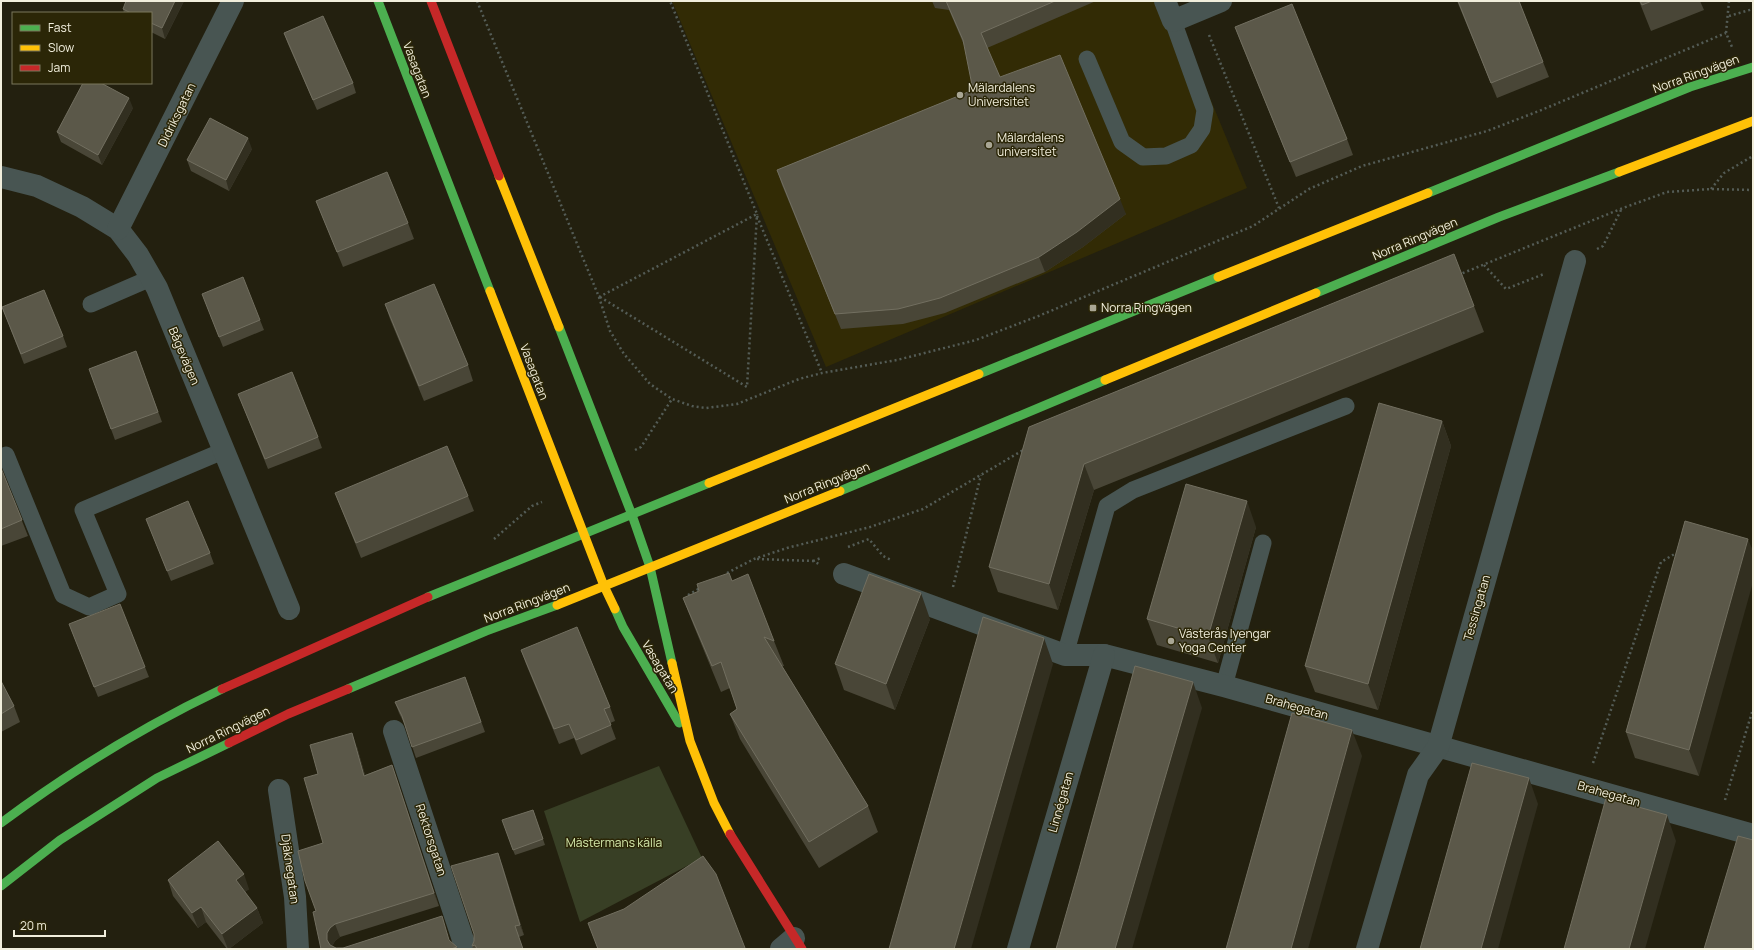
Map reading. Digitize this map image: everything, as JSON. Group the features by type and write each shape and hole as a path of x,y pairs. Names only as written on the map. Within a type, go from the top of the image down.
{"main road":[{"name":"Vasagatan","path":"378,1 604,586 623,627 690,741"},
{"name":"Vasagatan","path":"431,1 632,515 650,567 690,741 714,803 793,945"},
{"name":"Norra Ringvägen","path":"1,823 71,773 128,737 186,707 302,652 456,585 632,515 955,382 1683,90 1753,67"},
{"name":"Norra Ringvägen","path":"1,886 60,840 157,778 288,714 486,632 810,503 1499,217 1753,120"}],"street":[{"name":"Didriksgatan","path":"118,229 233,1"},
{"path":"1165,1 1173,21 1222,1"},
{"name":"Bågevägen","path":"1,177 37,186 82,207 118,229 138,255 151,278 289,609"},
{"name":"Tessingatan","path":"1367,949 1418,775 1438,747 1575,261"},
{"name":"Brahegatan","path":"844,574 1065,655 1104,655 1224,686 1718,825 1747,839"},
{"name":"Linnégatan","path":"1018,949 1104,655"},
{"name":"Rektorsgatan","path":"394,731 466,949"},
{"name":"Djäknegatan","path":"279,790 295,897 298,949"},
{"path":"432,922 455,914"}],"lane":[{"path":"1087,59 1122,142 1142,157 1166,156 1191,145 1202,129 1205,110 1173,21"},
{"path":"92,304 151,278"},
{"path":"1065,655 1107,506 1133,490 1346,406"},
{"path":"6,455 63,594 89,607 118,594 83,510 223,451"},
{"path":"1224,686 1263,543"}],"path":[{"path":"477,1 599,297 610,331 636,370 650,384 672,399 692,406 706,408 737,404 799,379 822,372 896,360 976,340 1041,315 1253,226 1309,189 1362,166 1487,131 1539,112 1726,33 1730,1"},
{"path":"670,1 822,372"},
{"path":"1729,16 1753,9"},
{"path":"1200,11 1279,208"},
{"path":"1710,189 1724,173 1753,156"},
{"path":"1454,277 1623,208 1667,192 1710,189 1753,190"},
{"path":"1484,264 1506,289 1575,261 1604,246 1623,208"},
{"path":"599,297 757,214"},
{"path":"599,297 746,387 757,214"},
{"path":"722,576 754,559 787,548 870,527 923,509 1017,452 1032,446"},
{"path":"952,592 981,474"},
{"path":"1584,788 1662,562 1679,551"},
{"path":"754,559 812,561 844,574"},
{"path":"688,594 702,587"},
{"path":"1718,825 1753,709"}],"shaded area":[{"name":"Mälardalens Universitet","path":"672,1 1170,1 1247,188 826,367"}],"green space":[{"name":"Mästermans källa","path":"659,766 702,858 580,922 544,811"}],"building":[{"path":"126,1 175,1 162,28 152,23 152,12 129,12 123,9"},
{"name":"Mälardalens universitet","path":"946,1 1055,1 981,33 1000,77 1060,55 1120,199 1077,232 1039,257 940,298 898,309 835,314 777,170 973,90 963,40"},
{"path":"1458,1 1519,1 1543,62 1491,83"},
{"path":"1640,1 1652,1 1642,5"},
{"path":"1292,4 1347,139 1290,162 1235,27"},
{"path":"323,16 353,83 313,100 284,33"},
{"path":"82,84 103,84 129,98 98,155 57,132"},
{"path":"210,118 248,138 226,180 187,160"},
{"path":"387,172 408,223 337,252 316,201"},
{"path":"1454,254 1474,306 1084,464 1049,584 989,567 1029,427"},
{"path":"243,277 260,320 219,337 202,294"},
{"path":"434,284 468,365 419,386 385,304"},
{"path":"44,290 63,336 21,354 2,307"},
{"path":"136,351 158,412 111,429 89,369"},
{"path":"292,372 318,437 265,459 238,394"},
{"path":"1379,403 1442,421 1368,684 1305,666"},
{"path":"447,446 468,496 356,543 335,493"},
{"path":"1,468 22,520 1,529"},
{"path":"1186,484 1247,501 1208,637 1147,619"},
{"path":"188,501 210,553 167,571 146,519"},
{"path":"1685,521 1748,539 1689,750 1626,732"},
{"path":"729,573 732,581 748,574 774,641 764,637 868,806 809,842 730,714 737,709 721,662 712,666 683,598 699,591 697,584"},
{"path":"869,574 921,593 886,684 835,664"},
{"path":"120,604 145,667 94,687 69,624"},
{"path":"983,617 1044,638 954,949 889,949"},
{"path":"577,627 610,707 604,709 611,725 576,740 569,724 554,729 521,650"},
{"path":"1135,666 1193,682 1115,949 1056,949 1079,869"},
{"path":"465,677 481,722 412,747 402,716 395,702"},
{"path":"1,681 14,706 1,714"},
{"path":"1292,713 1352,730 1291,949 1226,949"},
{"path":"352,733 364,776 392,765 434,893 335,924 327,933 327,940 330,945 336,948 343,948 442,916 449,940 457,947 451,949 321,949 313,912 316,911 305,881 298,851 323,843 304,778 318,774 310,745"},
{"path":"1472,763 1529,778 1481,949 1420,949"},
{"path":"1606,798 1667,815 1629,949 1564,949"},
{"path":"533,810 543,839 513,850 502,820"},
{"path":"1738,836 1753,840 1753,949 1704,949"},
{"path":"218,841 244,874 236,880 257,908 222,934 201,907 192,913 168,880"},
{"path":"498,853 520,925 515,926 523,949 477,949 475,945 472,946 474,934 451,866"},
{"path":"703,856 716,874 745,948 744,949 598,949 588,923 624,909"}],"traffic: fast":[{"path":"378,1 490,291"},
{"path":"1428,193 1690,87 1753,67"},
{"path":"1316,293 1499,217 1619,172"},
{"path":"979,374 1218,277"},
{"path":"559,327 632,515 650,567 672,663"},
{"path":"840,491 1105,380"},
{"path":"428,597 709,483"},
{"path":"348,689 486,631 557,605"},
{"path":"615,609 623,627 679,723"},
{"path":"1,823 54,785 108,750 164,718 222,689"},
{"path":"1,886 60,840 157,778 229,743"}],"traffic: slow":[{"path":"1619,172 1753,121"},
{"path":"499,176 559,327"},
{"path":"1218,277 1428,193"},
{"path":"490,291 604,586 615,609"},
{"path":"1105,380 1316,293"},
{"path":"709,483 979,374"},
{"path":"557,605 840,491"},
{"path":"672,663 690,741 714,803 730,834"}],"traffic: jam":[{"path":"431,1 499,176"},
{"path":"222,689 428,597"},
{"path":"229,743 288,714 348,689"},
{"path":"730,834 802,949"}],"place":[{"name":"Mälardalens Universitet","path":"960,95"},
{"name":"Mälardalens universitet","path":"989,145"},
{"name":"Norra Ringvägen","path":"1093,308"},
{"name":"Västerås Iyengar Yoga Center","path":"1171,641"}]}
